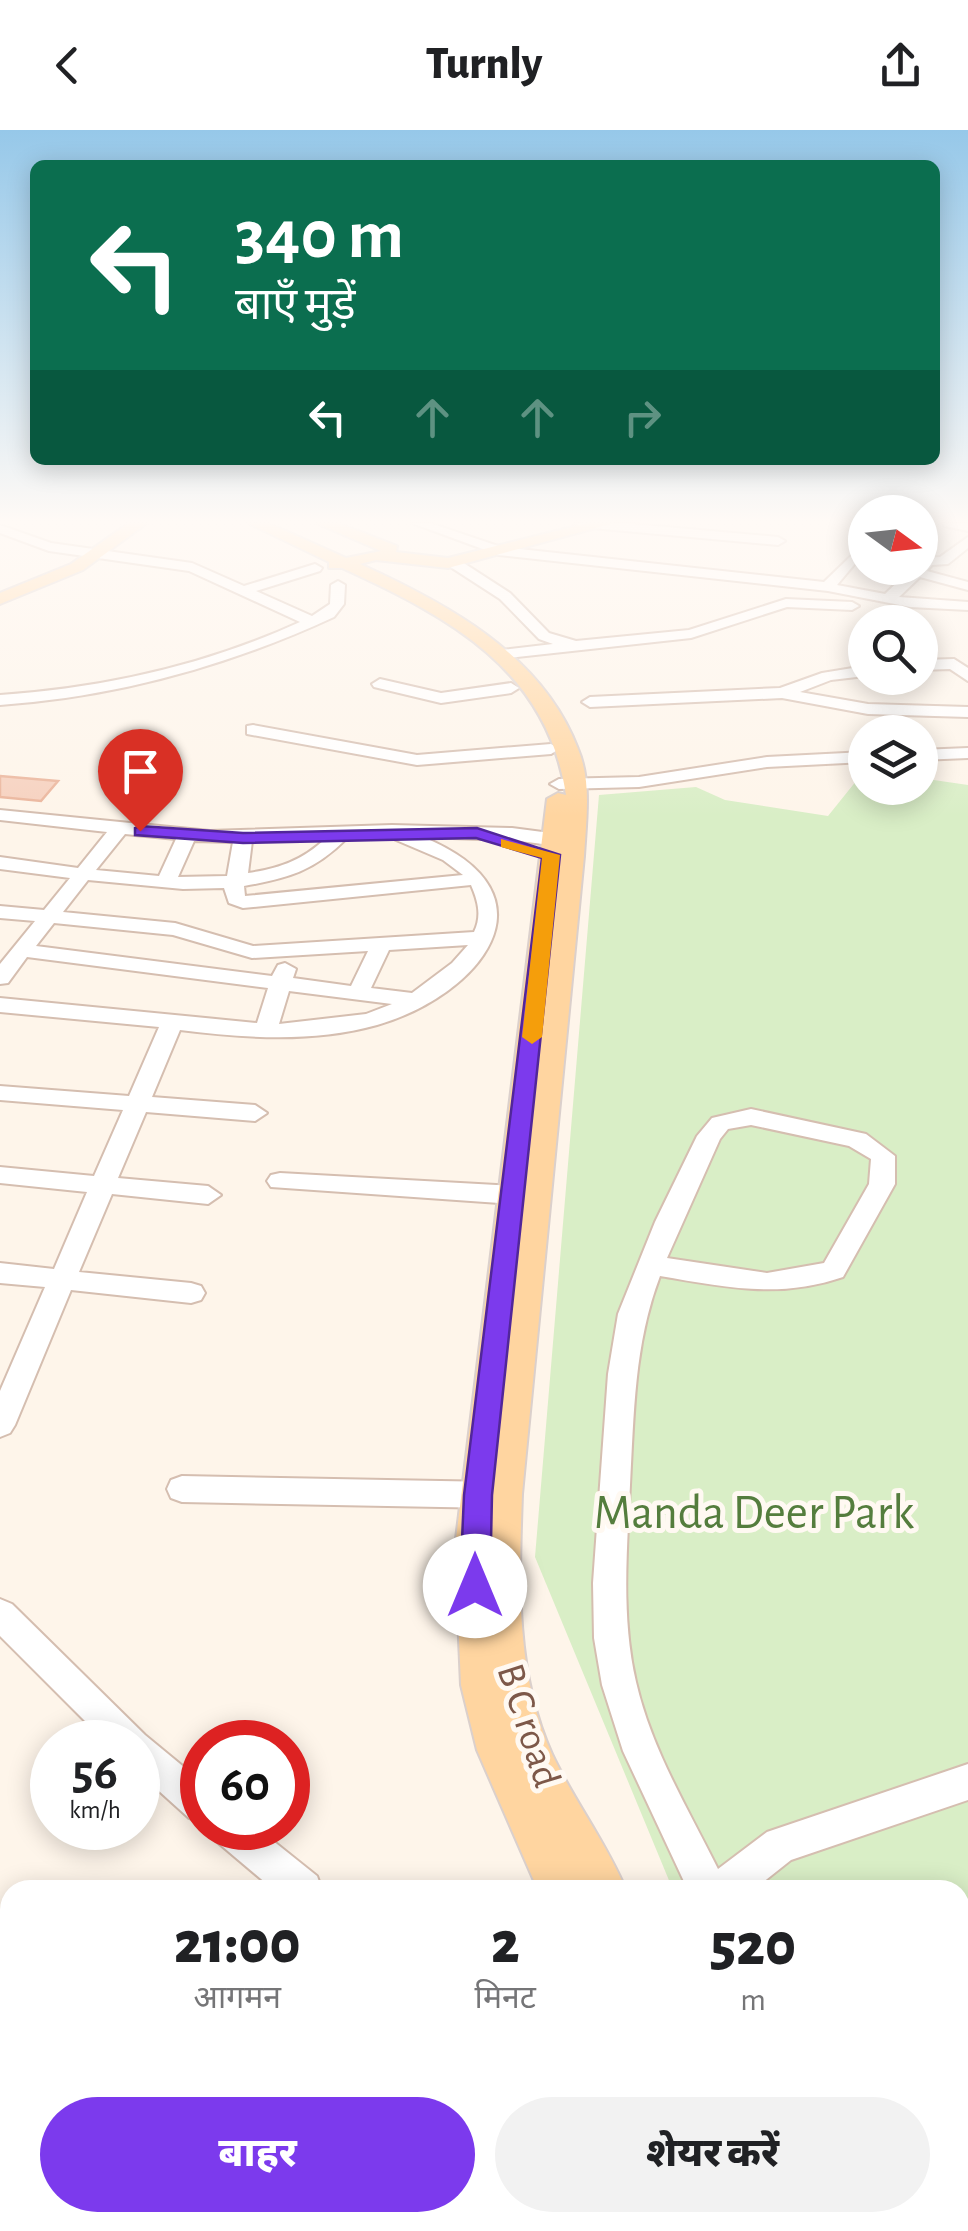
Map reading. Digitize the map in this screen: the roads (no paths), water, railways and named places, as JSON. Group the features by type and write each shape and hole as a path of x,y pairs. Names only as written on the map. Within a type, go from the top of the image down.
{"main road":[{"path":"446,621 534,715 568,784"},
{"path":"460,621 545,704 569,750 568,784"},
{"name":"B C road","path":"568,784 491,1495 512,1698 539,1770 599,1880"},
{"path":"536,1102 515,1195 491,1495 474,1546 482,1685 498,1750 556,1880"}],"street":[{"path":"0,700 95,692 184,666 310,621"},
{"path":"530,621 544,636 578,646"},
{"path":"498,654 702,632 734,621"},
{"path":"938,652 968,652"},
{"path":"938,664 967,670"},
{"path":"782,693 818,679 848,674"},
{"path":"380,684 441,698 512,688"},
{"path":"590,702 782,693 868,708 968,712"},
{"path":"252,730 417,760 551,749"},
{"path":"938,755 968,754"},
{"path":"568,784 659,780 767,762 848,758"},
{"path":"0,816 187,836 243,838 477,833 563,848"},
{"path":"0,978 11,956 119,829"},
{"path":"0,1005 171,1026 265,1032 367,1020 420,1001 449,980 480,938 488,910 478,879 456,862 392,832"},
{"path":"0,864 166,880 233,881 302,866 326,853 342,833"},
{"path":"166,880 187,836"},
{"path":"233,881 238,876 243,838"},
{"path":"233,881 236,899 248,902 478,879"},
{"path":"0,912 175,928 241,951 480,938"},
{"path":"358,993 381,945"},
{"path":"265,1032 292,950"},
{"path":"11,956 420,1001"},
{"path":"0,1425 171,1026"},
{"path":"0,1093 255,1112"},
{"path":"652,1264 753,1282 798,1281 834,1270 882,1184 883,1156 858,1140 751,1118 720,1123 708,1136 652,1264 632,1314 622,1374 609,1583 611,1638 619,1685 642,1750 703,1880"},
{"path":"0,1175 208,1195"},
{"path":"280,1181 515,1195"},
{"path":"0,1274 191,1293"},
{"path":"182,1489 491,1495"},
{"path":"0,1614 108,1720"},
{"path":"160,1769 180,1787"},
{"path":"735,1880 780,1845 968,1782"},
{"path":"254,1850 290,1880"}],"park label":[{"name":"Manda Deer Park","path":"754,1511"}]}
